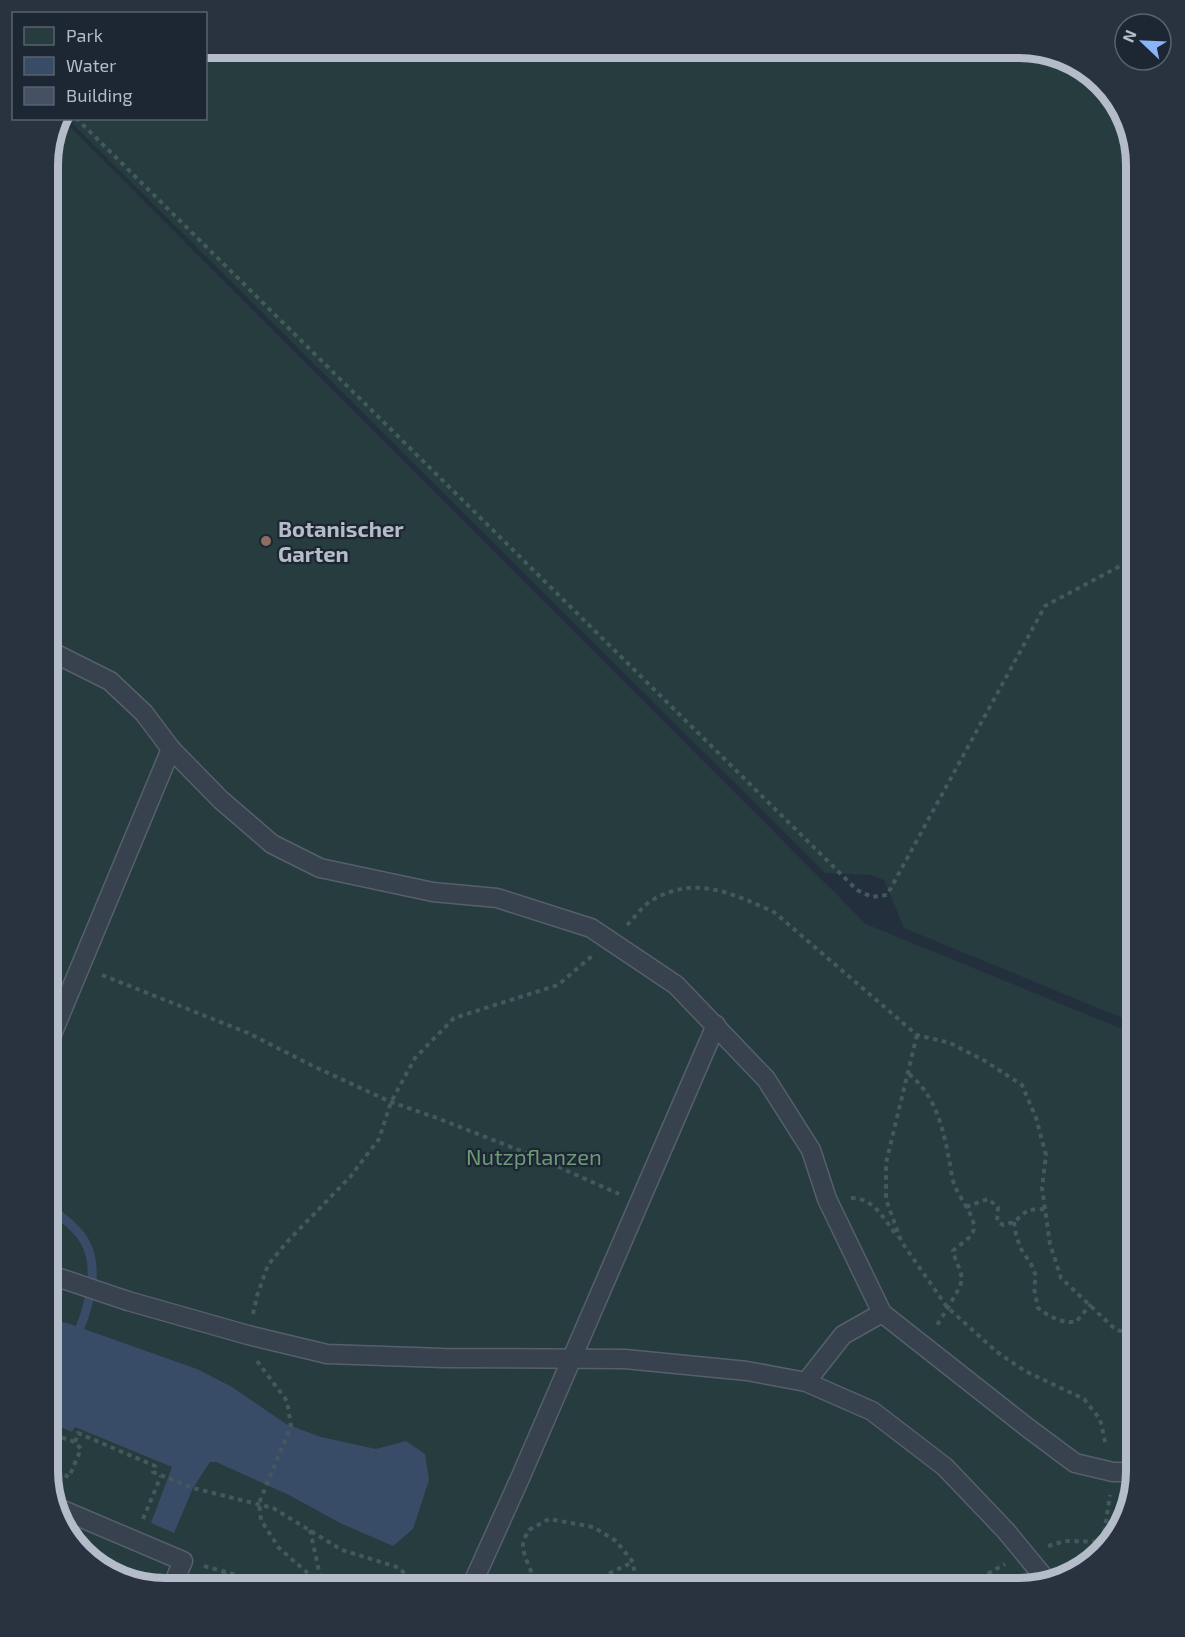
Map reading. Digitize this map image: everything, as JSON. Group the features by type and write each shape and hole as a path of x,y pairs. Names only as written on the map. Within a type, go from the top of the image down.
{"lane":[{"path":"59,655 110,681 144,714 171,749 221,800 272,844 320,868 433,892 496,898 591,928 676,985 766,1079 811,1150 827,1199 882,1313 1075,1463 1113,1472 1126,1472"},
{"path":"58,1020 171,749"},
{"path":"475,1578 716,1025"},
{"path":"58,1277 128,1301 248,1335 327,1354 443,1358 625,1359 747,1371 807,1382 872,1411 945,1467 1006,1531 1043,1576"},
{"path":"807,1382 843,1335 882,1313"},
{"path":"67,1512 183,1561 176,1578"}],"path":[{"path":"78,120 857,890 872,897 887,896 1045,606 1126,563"},
{"path":"314,1578 279,1548 261,1520 259,1503 291,1426 287,1401 259,1364 248,1335 257,1296 268,1265 287,1242 350,1178 379,1139 391,1102 415,1058 454,1018 558,985 611,941 652,899 688,887 721,890 774,912 917,1035 950,1043 985,1061 1022,1085 1036,1118 1046,1155 1042,1188 1050,1244 1061,1278 1116,1330 1126,1332"},
{"path":"58,957 248,1033 391,1102 534,1156 640,1202"},
{"path":"901,1241 886,1199 886,1163 917,1035"},
{"path":"909,1074 921,1084 931,1098 943,1130 954,1184 974,1228 972,1234 953,1251 962,1280 959,1289 949,1303"},
{"path":"862,1198 874,1204 947,1307 997,1352 1025,1371 1084,1400 1100,1419 1113,1472 1103,1538"},
{"path":"966,1207 988,1199 998,1207 997,1221 1003,1226 1014,1222 1028,1210 1046,1209"},
{"path":"1014,1222 1021,1249 1036,1276 1034,1288 1038,1308 1047,1316 1065,1323 1076,1322 1091,1305"},
{"path":"75,1442 78,1433 155,1466 153,1472 161,1476 193,1488 273,1508 342,1550 400,1568 408,1578"},
{"path":"58,1436 75,1442 81,1449 69,1477 60,1473 58,1477"},
{"path":"143,1520 161,1476"},
{"path":"535,1578 526,1559 523,1545 529,1530 549,1519 593,1527 616,1541 633,1562 635,1578"},
{"path":"310,1530 322,1578"},
{"path":"183,1561 249,1578"},
{"path":"599,1578 633,1562"},
{"path":"222,1570 226,1578"}],"green space":[{"path":"207,58 1034,59 1073,73 1095,90 1112,112 1126,151 1126,1019 904,928 884,880 871,875 825,873 69,120 207,120"},
{"name":"Botanischer Garten","path":"67,124 866,924 1126,1030 1126,1486 1112,1525 1104,1537 1085,1556 1061,1570 1034,1578 158,1578 131,1573 112,1564 90,1547 81,1537 67,1513 59,1486 58,1472 59,151"}],"water":[{"path":"58,1321 197,1369 232,1387 286,1424 321,1437 376,1449 406,1441 425,1454 429,1480 413,1529 393,1546 340,1523 289,1495 216,1462 210,1462 193,1488 174,1533 151,1523 172,1467 75,1427 72,1432 58,1426"}],"waterway":[{"path":"58,1214 78,1231 85,1242 92,1262 90,1296 80,1328"}],"place":[{"name":"Botanischer Garten","path":"266,541"}],"park label":[{"name":"Nutzpflanzen","path":"534,1156"}]}
